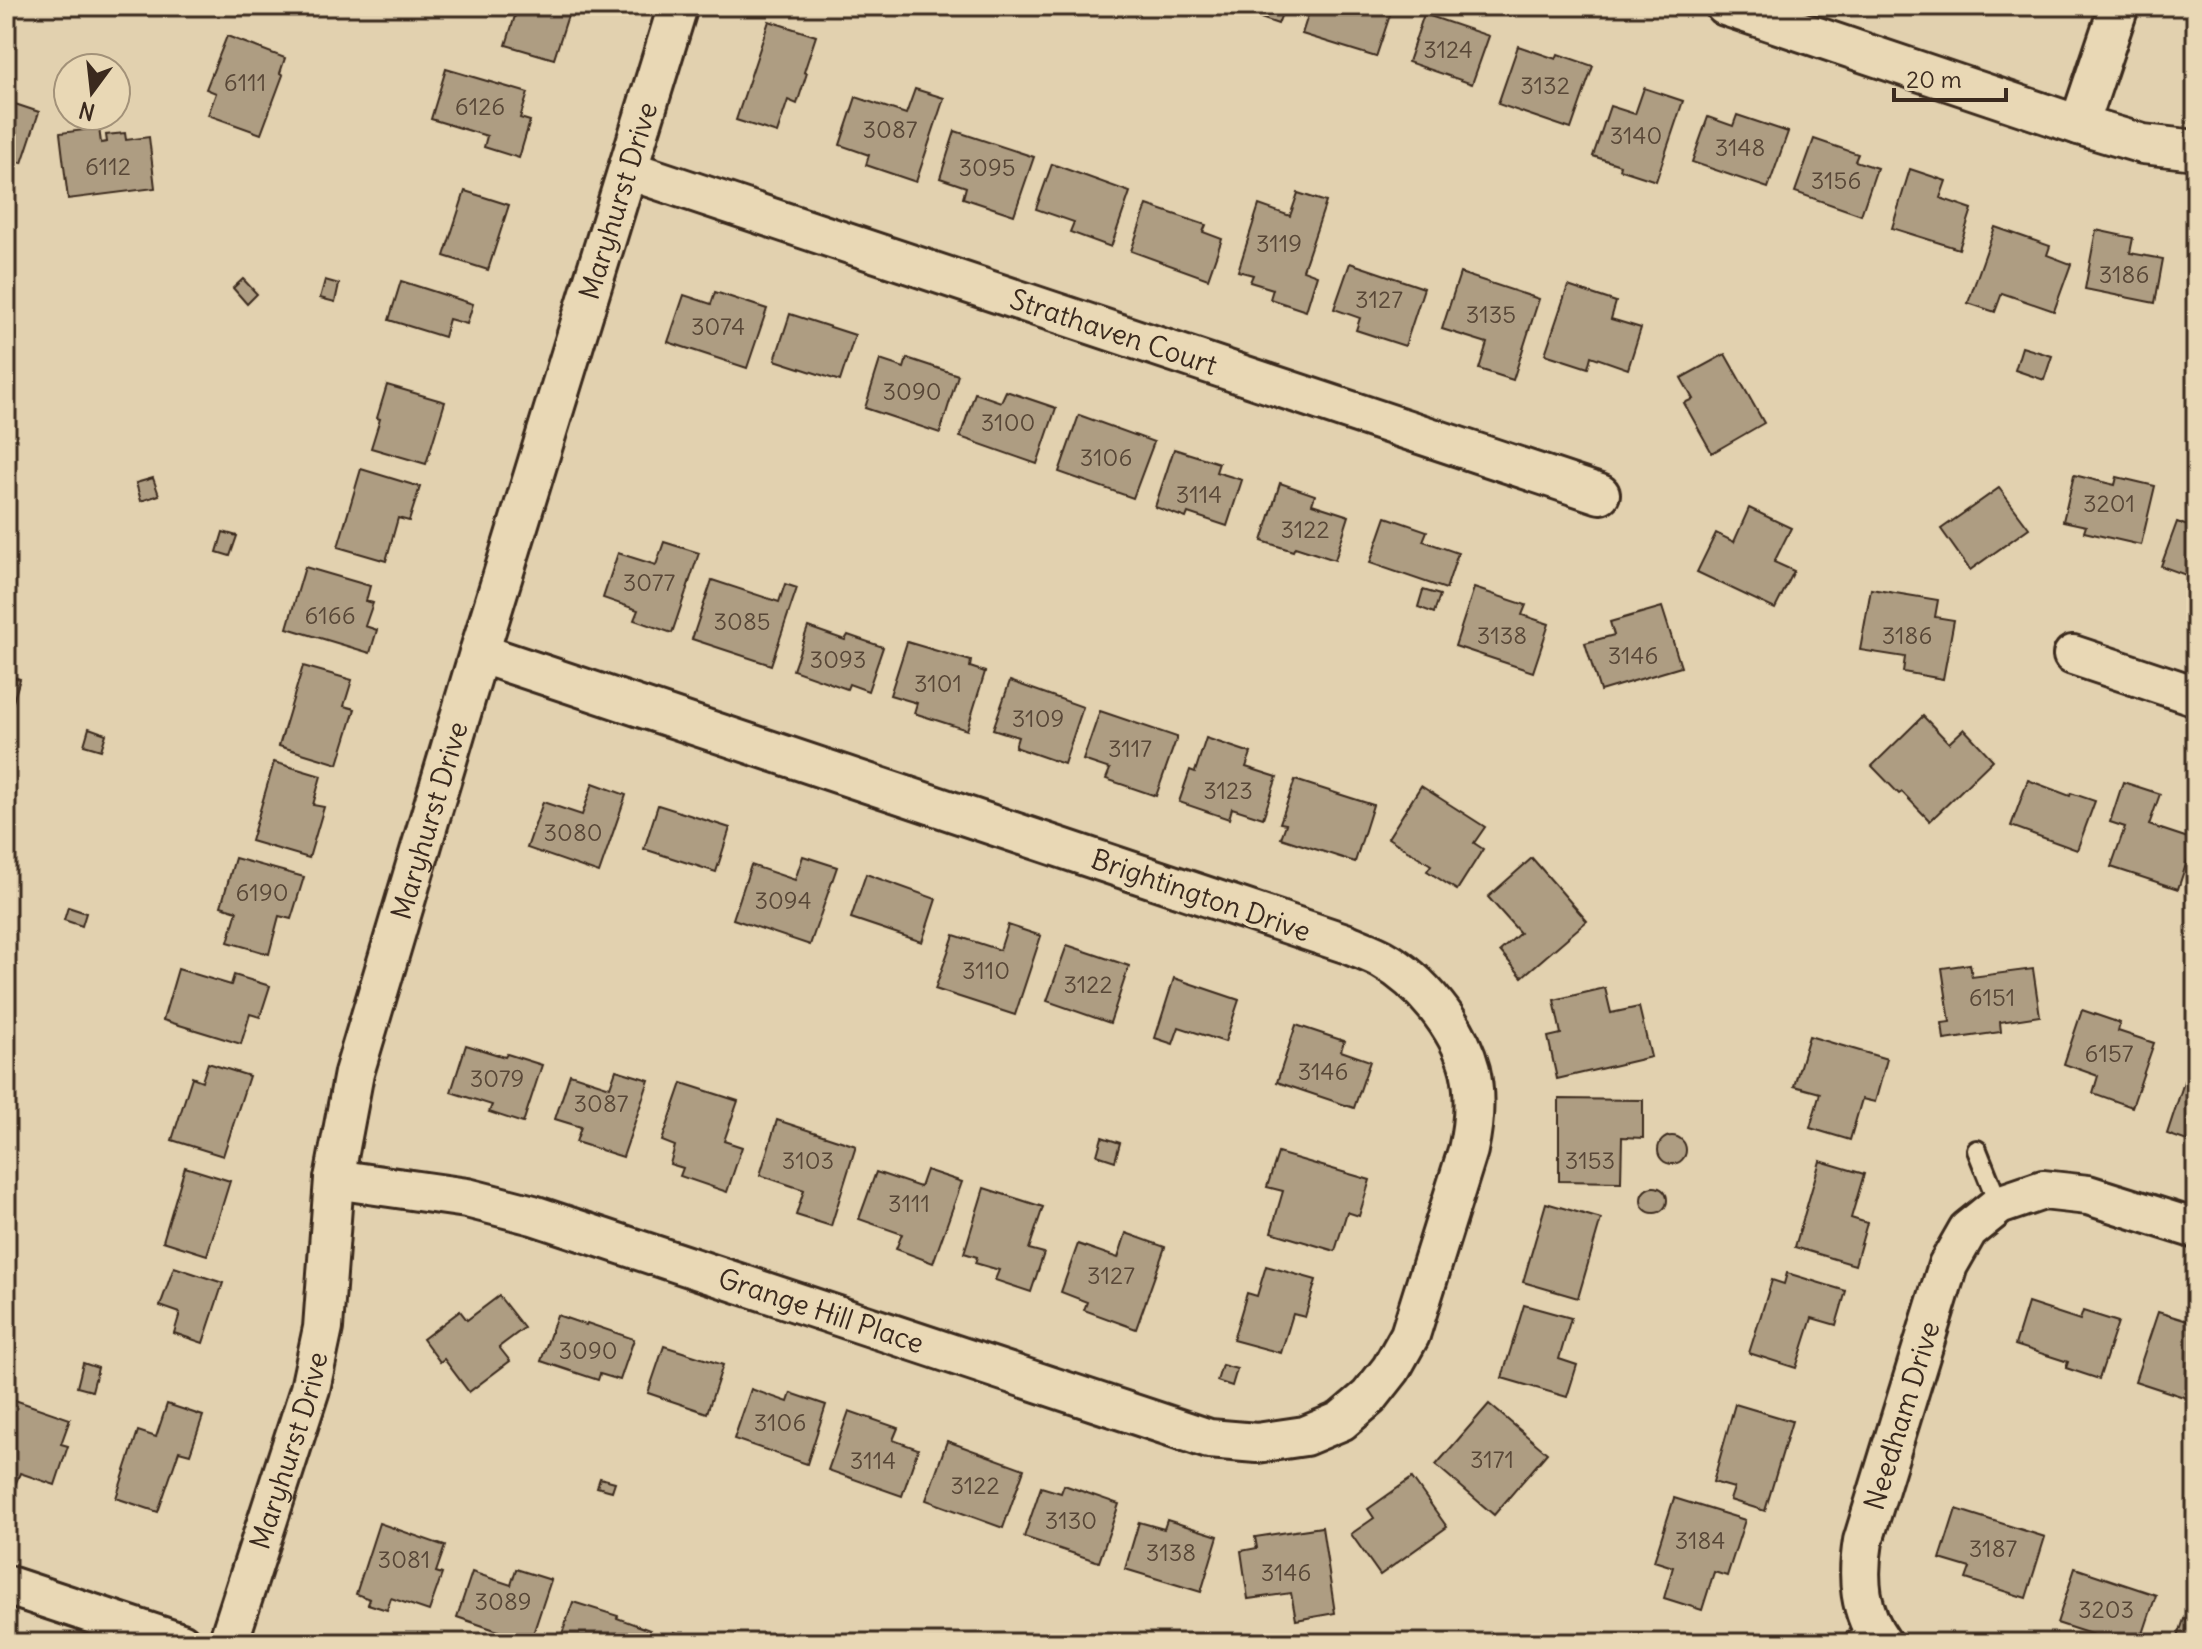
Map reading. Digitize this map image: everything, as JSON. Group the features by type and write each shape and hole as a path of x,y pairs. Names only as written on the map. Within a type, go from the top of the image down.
{"street":[{"name":"Maryhurst Drive","path":"228,1643 310,1389 323,1328 334,1179 354,1073 479,653 678,6"},
{"path":"1725,6 2079,125 2143,144 2196,150"},
{"path":"2079,125 2119,6"},
{"name":"Strathaven Court","path":"628,170 1600,494"},
{"name":"Brightington Drive","path":"479,653 1348,944 1383,960 1413,981 1439,1010 1458,1042 1469,1069 1474,1123 1468,1150 1410,1335 1391,1369 1369,1397 1341,1421 1305,1436"},
{"path":"2073,655 2196,696"},
{"name":"Grange Hill Place","path":"334,1179 467,1198 533,1215 1209,1439 1257,1443 1305,1436"},
{"path":"1999,1205 2043,1190 2088,1195 2196,1229"},
{"name":"Needham Drive","path":"1869,1639 1858,1570 1863,1541 1948,1265 1968,1230 1999,1205"},
{"path":"6,1585 181,1643"}],"lane":[{"path":"1977,1150 1999,1205"}],"building":[{"path":"518,6 571,6 554,59 506,45"},
{"path":"1226,6 1285,6 1278,24"},
{"path":"1311,6 1393,6 1376,57 1302,34"},
{"path":"1424,14 1489,36 1472,84 1408,62"},
{"path":"769,21 816,36 797,104 788,100 777,133 736,120"},
{"path":"227,36 285,58 280,73 283,75 261,134 208,115 216,93 206,89"},
{"path":"1518,46 1556,59 1558,54 1593,66 1571,129 1498,104"},
{"path":"446,69 528,93 520,118 530,121 519,158 484,147 487,136 431,119"},
{"path":"1644,88 1683,101 1656,181 1619,169 1620,165 1593,156 1610,106 1635,114"},
{"path":"915,89 944,98 916,182 866,165 869,155 840,145 856,97 906,114"},
{"path":"6,101 39,112 22,163 6,158"},
{"path":"1737,115 1788,132 1768,188 1692,162 1708,117 1733,126"},
{"path":"955,131 1034,157 1014,215 963,198 966,187 940,178"},
{"path":"100,132 101,143 107,142 106,135 125,133 126,140 149,137 155,188 68,199 60,133"},
{"path":"1814,139 1858,154 1855,161 1877,168 1861,215 1795,192"},
{"path":"1052,164 1130,192 1111,247 1070,232 1074,222 1036,209"},
{"path":"1910,169 1946,181 1940,198 1972,209 1959,249 1892,228"},
{"path":"465,191 509,205 488,270 444,256"},
{"path":"1298,193 1326,202 1303,270 1317,275 1306,311 1270,299 1273,289 1250,282 1253,275 1238,271 1259,205 1290,216"},
{"path":"1147,205 1206,225 1203,232 1222,239 1208,279 1131,251"},
{"path":"1995,227 2050,246 2047,255 2071,264 2054,311 2002,293 1995,312 1968,303"},
{"path":"2096,230 2133,238 2130,253 2163,259 2155,303 2085,289"},
{"path":"1350,263 1424,288 1405,346 1356,330 1360,318 1334,309"},
{"path":"1460,273 1539,299 1513,380 1479,369 1487,343 1442,329"},
{"path":"243,279 257,294 247,304 233,288"},
{"path":"325,280 339,284 335,302 320,298"},
{"path":"401,281 473,304 467,324 449,319 444,337 389,320"},
{"path":"1568,286 1616,302 1611,319 1641,328 1628,369 1591,356 1588,368 1545,354"},
{"path":"715,292 767,309 747,368 668,342 684,295 711,304"},
{"path":"790,314 855,335 840,381 775,360"},
{"path":"2022,347 2052,356 2044,380 2015,370"},
{"path":"1725,354 1764,423 1712,453 1684,403 1693,399 1681,378"},
{"path":"907,358 958,375 940,433 865,408 880,360 904,368"},
{"path":"387,385 445,402 426,464 371,448"},
{"path":"1006,391 1056,408 1037,464 960,437 975,393 1001,402"},
{"path":"1079,415 1154,442 1133,498 1059,472"},
{"path":"1174,449 1219,463 1216,472 1242,480 1227,526 1188,513 1186,518 1155,507"},
{"path":"6,459 14,475 6,478"},
{"path":"361,469 420,487 409,521 398,518 386,561 338,547"},
{"path":"2074,475 2115,485 2117,477 2155,486 2141,545 2084,532 2086,526 2063,521"},
{"path":"153,478 159,495 141,501 136,483"},
{"path":"1280,483 1315,495 1312,504 1349,516 1335,560 1295,547 1293,551 1262,541"},
{"path":"1999,488 2029,528 1970,570 1941,529"},
{"path":"1749,508 1791,528 1774,562 1794,571 1775,609 1697,572 1716,533 1734,542"},
{"path":"1386,517 1427,531 1423,541 1458,553 1446,589 1370,563"},
{"path":"2177,522 2196,529 2196,585 2187,582 2189,576 2161,566"},
{"path":"6,528 14,597 6,598"},
{"path":"223,532 237,536 230,556 217,552"},
{"path":"664,542 699,553 672,633 634,620 638,610 603,598 618,553 656,565"},
{"path":"305,567 370,586 366,601 373,603 365,626 377,630 370,653 287,628"},
{"path":"712,580 779,602 785,584 797,588 771,665 692,639"},
{"path":"1474,588 1526,605 1522,615 1549,624 1533,672 1455,646"},
{"path":"1871,589 1938,600 1935,617 1954,620 1943,679 1903,672 1905,657 1860,650"},
{"path":"1423,590 1440,595 1434,613 1418,607"},
{"path":"1662,607 1681,667 1600,691 1585,643 1614,635 1610,622"},
{"path":"808,627 845,640 848,635 883,647 868,691 849,684 847,689 793,670"},
{"path":"907,642 971,661 970,667 985,672 967,730 914,713 917,703 890,695"},
{"path":"303,666 352,680 344,706 355,709 338,764 279,746"},
{"path":"6,675 20,679 6,725"},
{"path":"1010,681 1083,707 1064,764 1015,747 1018,737 993,729"},
{"path":"1100,711 1177,737 1156,796 1106,779 1110,769 1083,760"},
{"path":"1923,716 1949,743 1964,729 1993,760 1930,821 1872,766"},
{"path":"89,728 106,734 101,750 84,745"},
{"path":"1206,738 1251,753 1246,767 1277,777 1263,818 1232,808 1229,819 1179,802 1190,770 1195,772"},
{"path":"274,762 321,776 313,805 324,807 309,858 251,841"},
{"path":"1295,780 1373,805 1355,862 1281,838 1286,824 1280,823"},
{"path":"2028,780 2070,796 2071,793 2095,801 2077,850 2011,826"},
{"path":"2123,782 2160,794 2149,825 2194,840 2178,889 2111,867 2125,827 2110,822"},
{"path":"593,783 626,795 599,873 527,848 543,802 582,815"},
{"path":"1421,786 1485,827 1474,843 1483,849 1457,890 1427,871 1431,865 1388,838"},
{"path":"658,805 730,828 716,872 644,849"},
{"path":"803,856 837,867 810,945 733,919 751,865 795,880"},
{"path":"235,858 304,877 291,919 279,916 269,954 228,942 237,911 221,906"},
{"path":"1532,858 1587,921 1522,977 1500,951 1520,933 1488,897"},
{"path":"866,874 936,899 922,942 851,918"},
{"path":"68,907 86,913 82,926 64,920"},
{"path":"1008,925 1041,936 1015,1015 935,989 954,935 1000,950"},
{"path":"1067,945 1129,966 1110,1023 1047,1001"},
{"path":"1970,964 1972,977 2033,969 2040,1016 2000,1022 2001,1032 1944,1040 1942,1023 1950,1022 1942,968"},
{"path":"178,969 231,985 234,975 270,986 260,1017 250,1014 241,1044 163,1020"},
{"path":"1174,978 1239,1000 1225,1042 1179,1027 1173,1044 1155,1038"},
{"path":"1605,988 1611,1013 1639,1007 1651,1057 1557,1079 1548,1037 1561,1034 1554,1000"},
{"path":"2082,1010 2120,1023 2118,1031 2154,1043 2132,1107 2093,1093 2098,1076 2064,1064"},
{"path":"1296,1025 1344,1041 1341,1051 1370,1061 1354,1108 1277,1082"},
{"path":"1809,1036 1887,1059 1875,1102 1862,1099 1850,1140 1810,1128 1820,1093 1794,1086"},
{"path":"466,1045 542,1065 523,1123 489,1112 492,1105 451,1092"},
{"path":"208,1063 249,1076 223,1156 172,1140 192,1077 202,1081"},
{"path":"616,1070 649,1080 623,1157 576,1142 581,1127 555,1119 570,1074 610,1087"},
{"path":"2186,1076 2196,1079 2196,1144 2167,1134"},
{"path":"682,1083 738,1101 724,1141 742,1147 727,1192 680,1176 683,1168 670,1164 675,1146 662,1141"},
{"path":"1559,1099 1643,1100 1643,1138 1622,1137 1621,1182 1559,1181"},
{"path":"777,1120 856,1146 831,1226 796,1215 804,1190 760,1175"},
{"path":"1672,1136 1682,1140 1686,1150 1682,1160 1672,1164 1662,1160 1658,1150 1662,1140"},
{"path":"1102,1137 1120,1143 1115,1161 1097,1155"},
{"path":"1278,1153 1370,1180 1359,1216 1347,1212 1335,1251 1271,1232 1283,1191 1267,1187"},
{"path":"1820,1161 1864,1174 1851,1218 1867,1223 1855,1265 1795,1247"},
{"path":"185,1167 230,1181 207,1255 163,1241"},
{"path":"926,1170 962,1182 933,1263 896,1249 902,1234 859,1219 876,1172 920,1187"},
{"path":"1654,1187 1663,1191 1667,1200 1663,1209 1654,1213 1645,1209 1641,1200 1645,1191"},
{"path":"984,1188 1043,1207 1029,1249 1044,1253 1031,1292 995,1280 999,1270 975,1263 977,1257 964,1253"},
{"path":"1546,1203 1601,1219 1578,1298 1523,1282"},
{"path":"1126,1233 1165,1247 1136,1329 1084,1310 1087,1302 1061,1292 1078,1244 1118,1258"},
{"path":"1266,1266 1316,1280 1305,1317 1293,1314 1281,1353 1233,1340 1247,1293 1257,1296"},
{"path":"174,1267 223,1283 203,1343 174,1333 180,1313 160,1306"},
{"path":"1787,1273 1846,1291 1836,1325 1812,1318 1796,1368 1749,1353 1772,1280 1784,1284"},
{"path":"499,1296 524,1328 499,1347 510,1361 469,1392 444,1359 440,1362 423,1339 460,1311 467,1320"},
{"path":"2028,1303 2080,1320 2083,1311 2118,1322 2099,1379 2066,1368 2068,1362 2015,1345"},
{"path":"1524,1305 1571,1318 1559,1359 1577,1365 1567,1397 1502,1378"},
{"path":"2158,1312 2194,1323 2191,1334 2196,1336 2196,1401 2135,1381"},
{"path":"557,1315 634,1339 620,1380 600,1374 598,1380 541,1361"},
{"path":"664,1346 723,1365 707,1413 648,1393"},
{"path":"83,1363 98,1368 92,1391 77,1387"},
{"path":"1222,1365 1237,1369 1232,1386 1217,1381"},
{"path":"751,1389 788,1402 791,1393 826,1405 807,1464 734,1439"},
{"path":"6,1397 70,1419 61,1444 68,1446 55,1485 20,1473 15,1485 6,1482"},
{"path":"167,1404 203,1416 190,1454 179,1451 158,1512 116,1498 138,1431 156,1437"},
{"path":"1489,1404 1547,1453 1494,1515 1436,1465"},
{"path":"1735,1404 1792,1421 1765,1511 1730,1500 1734,1488 1713,1482"},
{"path":"849,1411 898,1428 893,1440 918,1449 902,1496 828,1470"},
{"path":"947,1441 1024,1469 1003,1528 926,1500"},
{"path":"600,1478 615,1482 612,1491 597,1487"},
{"path":"1412,1478 1447,1527 1380,1575 1351,1534 1374,1518 1368,1509"},
{"path":"1064,1485 1119,1504 1099,1562 1024,1537 1041,1487 1061,1493"},
{"path":"1674,1498 1745,1520 1727,1576 1714,1572 1702,1610 1664,1598 1673,1567 1654,1561"},
{"path":"1956,1509 2045,1537 2026,1598 1966,1579 1970,1568 1940,1559"},
{"path":"1167,1520 1218,1536 1201,1592 1125,1569 1139,1522 1164,1529"},
{"path":"379,1523 445,1546 436,1572 442,1574 429,1611 391,1598 387,1610 368,1604 370,1599 356,1594"},
{"path":"1322,1527 1335,1613 1296,1620 1291,1593 1248,1599 1241,1551 1257,1548 1255,1537"},
{"path":"2075,1568 2156,1595 2140,1643 2092,1643 2094,1635 2057,1623"},
{"path":"516,1569 551,1580 530,1643 494,1643 498,1631 457,1617 472,1572 511,1585"},
{"path":"573,1602 650,1630 645,1643 559,1643"},
{"path":"2184,1619 2196,1623 2196,1643 2176,1643"},
{"path":"674,1632 707,1643 670,1643"}]}
